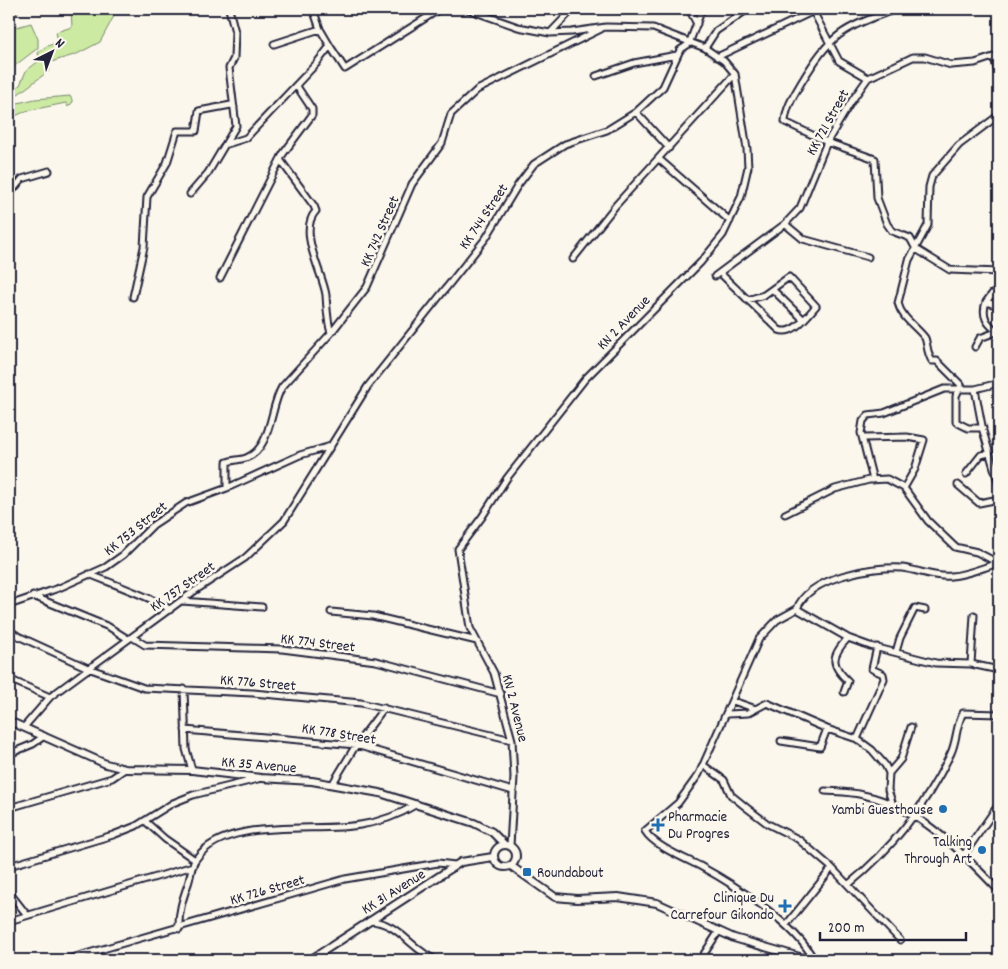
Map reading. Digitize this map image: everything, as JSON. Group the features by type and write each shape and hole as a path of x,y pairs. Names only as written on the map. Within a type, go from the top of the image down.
{"main road":[{"name":"KK 35 Avenue","path":"9,721 106,764 126,769 192,770 261,778 333,783 380,793 482,827 495,834 507,845"},
{"path":"511,866 516,855 507,845 496,848 493,857 499,866 511,866 555,897 577,899 618,897 657,903 718,931 810,960"},
{"name":"KK 31 Avenue","path":"310,960 455,865 466,860 493,857"}],"street":[{"path":"9,13 15,9"},
{"path":"190,194 208,173 236,126 229,66 234,58 235,32 229,9"},
{"path":"313,9 320,29 345,69 440,9"},
{"path":"467,9 518,27 550,33 572,32 606,26 653,28 666,32 689,44 705,48 730,67 735,74 660,160 605,218 573,259"},
{"path":"550,33 573,9"},
{"path":"689,9 697,24"},
{"path":"689,44 702,9"},
{"path":"705,48 716,31 748,9"},
{"path":"896,9 845,30 829,42 790,103 785,122 827,142 875,158 877,198 887,224 892,231 910,238 916,249 950,270 999,272"},
{"path":"717,57 790,21 816,11 839,61 868,78"},
{"name":"KK 742 Street","path":"227,488 227,462 247,458 255,452 269,430 277,396 282,387 332,333 367,287 412,184 442,143 451,114 477,90 606,26"},
{"path":"274,44 320,29"},
{"name":"KK 744 Street","path":"331,445 368,386 486,238 518,185 534,164 565,144 613,127 636,112 663,87 680,50 689,44"},
{"path":"227,144 246,138 330,46"},
{"path":"596,76 634,63 677,55"},
{"path":"997,56 999,77"},
{"name":"KK 721 Street","path":"746,300 717,274 785,224 800,208 827,142 850,102 868,78 913,57 925,57 951,65 975,63 997,56"},
{"name":"KN 2 Avenue","path":"507,845 514,790 512,740 501,694 490,660 476,641 468,616 458,549 508,478 585,379 701,262 723,235 741,197 748,168 747,149 735,74"},
{"path":"220,278 283,154 312,115 312,109 296,85"},
{"path":"132,297 144,247 147,198 167,163 177,131 196,131 199,111 230,105 234,107"},
{"path":"636,112 669,148"},
{"path":"983,428 968,428 956,422 956,396 962,385 937,361 932,361 927,354 925,338 899,308 898,303 909,260 928,225 929,188 932,176 959,145 999,115"},
{"path":"660,160 730,221"},
{"path":"281,161 316,210 311,216 310,223 311,250 326,294 326,316 332,333"},
{"path":"9,195 22,179 49,171"},
{"path":"785,224 803,240 868,257"},
{"path":"787,278 791,278 816,304 803,319 788,331 782,331 746,300 757,298 773,290 787,278"},
{"path":"773,290 803,319"},
{"path":"975,347 980,338 998,331 985,318 984,311 986,302 992,294 996,297 999,290"},
{"path":"986,302 999,306"},
{"path":"873,480 861,433 863,421 868,415 884,413 944,388 976,389 997,385 999,377"},
{"path":"976,389 991,462 999,485"},
{"path":"864,438 908,437 924,440 915,469 904,488"},
{"name":"KK 753 Street","path":"9,605 59,588 114,562 154,525 186,503 331,445"},
{"name":"KK 757 Street","path":"24,727 50,697 130,638 245,558 284,521 331,445"},
{"path":"966,474 981,455 989,453"},
{"path":"991,462 999,461"},
{"path":"785,514 821,494 873,480 887,479 904,488 928,521 955,547 977,552 999,563"},
{"path":"958,485 979,503 999,499"},
{"path":"814,960 807,947 786,925 715,874 654,840 646,831 678,803 692,786 703,766 718,730 728,714 759,639 777,620 797,609 810,591 846,575 884,568 904,568 941,577 953,576 999,563"},
{"path":"89,574 146,598 161,602 170,610"},
{"name":"KK 774 Street","path":"33,596 109,627 145,645 282,649 368,660 501,694"},
{"path":"182,601 262,607"},
{"path":"896,652 900,638 914,608 926,610"},
{"path":"797,609 848,638 877,647 936,663 971,664 999,670"},
{"path":"331,612 373,616 476,641"},
{"path":"971,664 974,616"},
{"name":"KK 776 Street","path":"9,630 18,636 88,668 144,688 184,689 361,703 512,740"},
{"path":"844,692 848,681 839,673 834,664 836,654 848,638"},
{"path":"857,739 884,679 883,674 872,669 877,647"},
{"path":"9,679 50,697"},
{"path":"184,689 186,749 192,770"},
{"path":"733,702 756,709"},
{"path":"728,714 748,713 767,703 857,739 876,754 889,773"},
{"path":"333,783 356,745 384,708"},
{"path":"849,884 892,843 913,816 951,753 963,713 999,714"},
{"path":"893,805 888,790 889,773 901,759 911,727"},
{"path":"781,741 803,746 820,747 828,729"},
{"name":"KK 778 Street","path":"185,730 356,745 514,790"},
{"path":"9,754 33,744 44,736"},
{"path":"703,766 724,780 731,795 747,808 768,824 798,839 832,868 900,940"},
{"path":"9,808 103,781 126,769"},
{"path":"9,866 113,835 193,795 261,778"},
{"path":"825,791 864,795 893,805 934,828 999,892"},
{"path":"179,929 178,920 194,863 212,843 230,836 263,830 358,826 398,815 417,804"},
{"path":"964,856 997,812 999,804"},
{"path":"145,820 194,863"},
{"path":"9,921 194,863"},
{"name":"KK 726 Street","path":"65,960 179,929 345,879 438,863 455,865"},
{"path":"786,925 832,868"},
{"path":"9,892 27,915"},
{"path":"368,921 380,921 397,930 423,954 436,960"},
{"path":"700,960 718,931"},
{"path":"89,953 108,960"}],"green space":[{"path":"71,9 112,9 114,16 100,42 77,54 48,63 50,70 9,101 9,79 13,90 20,85 26,71 40,60 38,53 45,47 58,42 56,32 72,27"},
{"path":"13,17 17,27 31,23 38,39 38,48 9,70 9,21"},
{"path":"70,96 73,102 68,107 66,103 26,111 9,119 9,105 35,99"}],"place":[{"name":"Yambi Guesthouse","path":"943,809"},
{"name":"Pharmacie Du Progres","path":"658,825"},
{"name":"Talking Through Art","path":"982,850"},
{"name":"Roundabout","path":"527,872"},
{"name":"Clinique Du Carrefour Gikondo","path":"785,906"}]}
